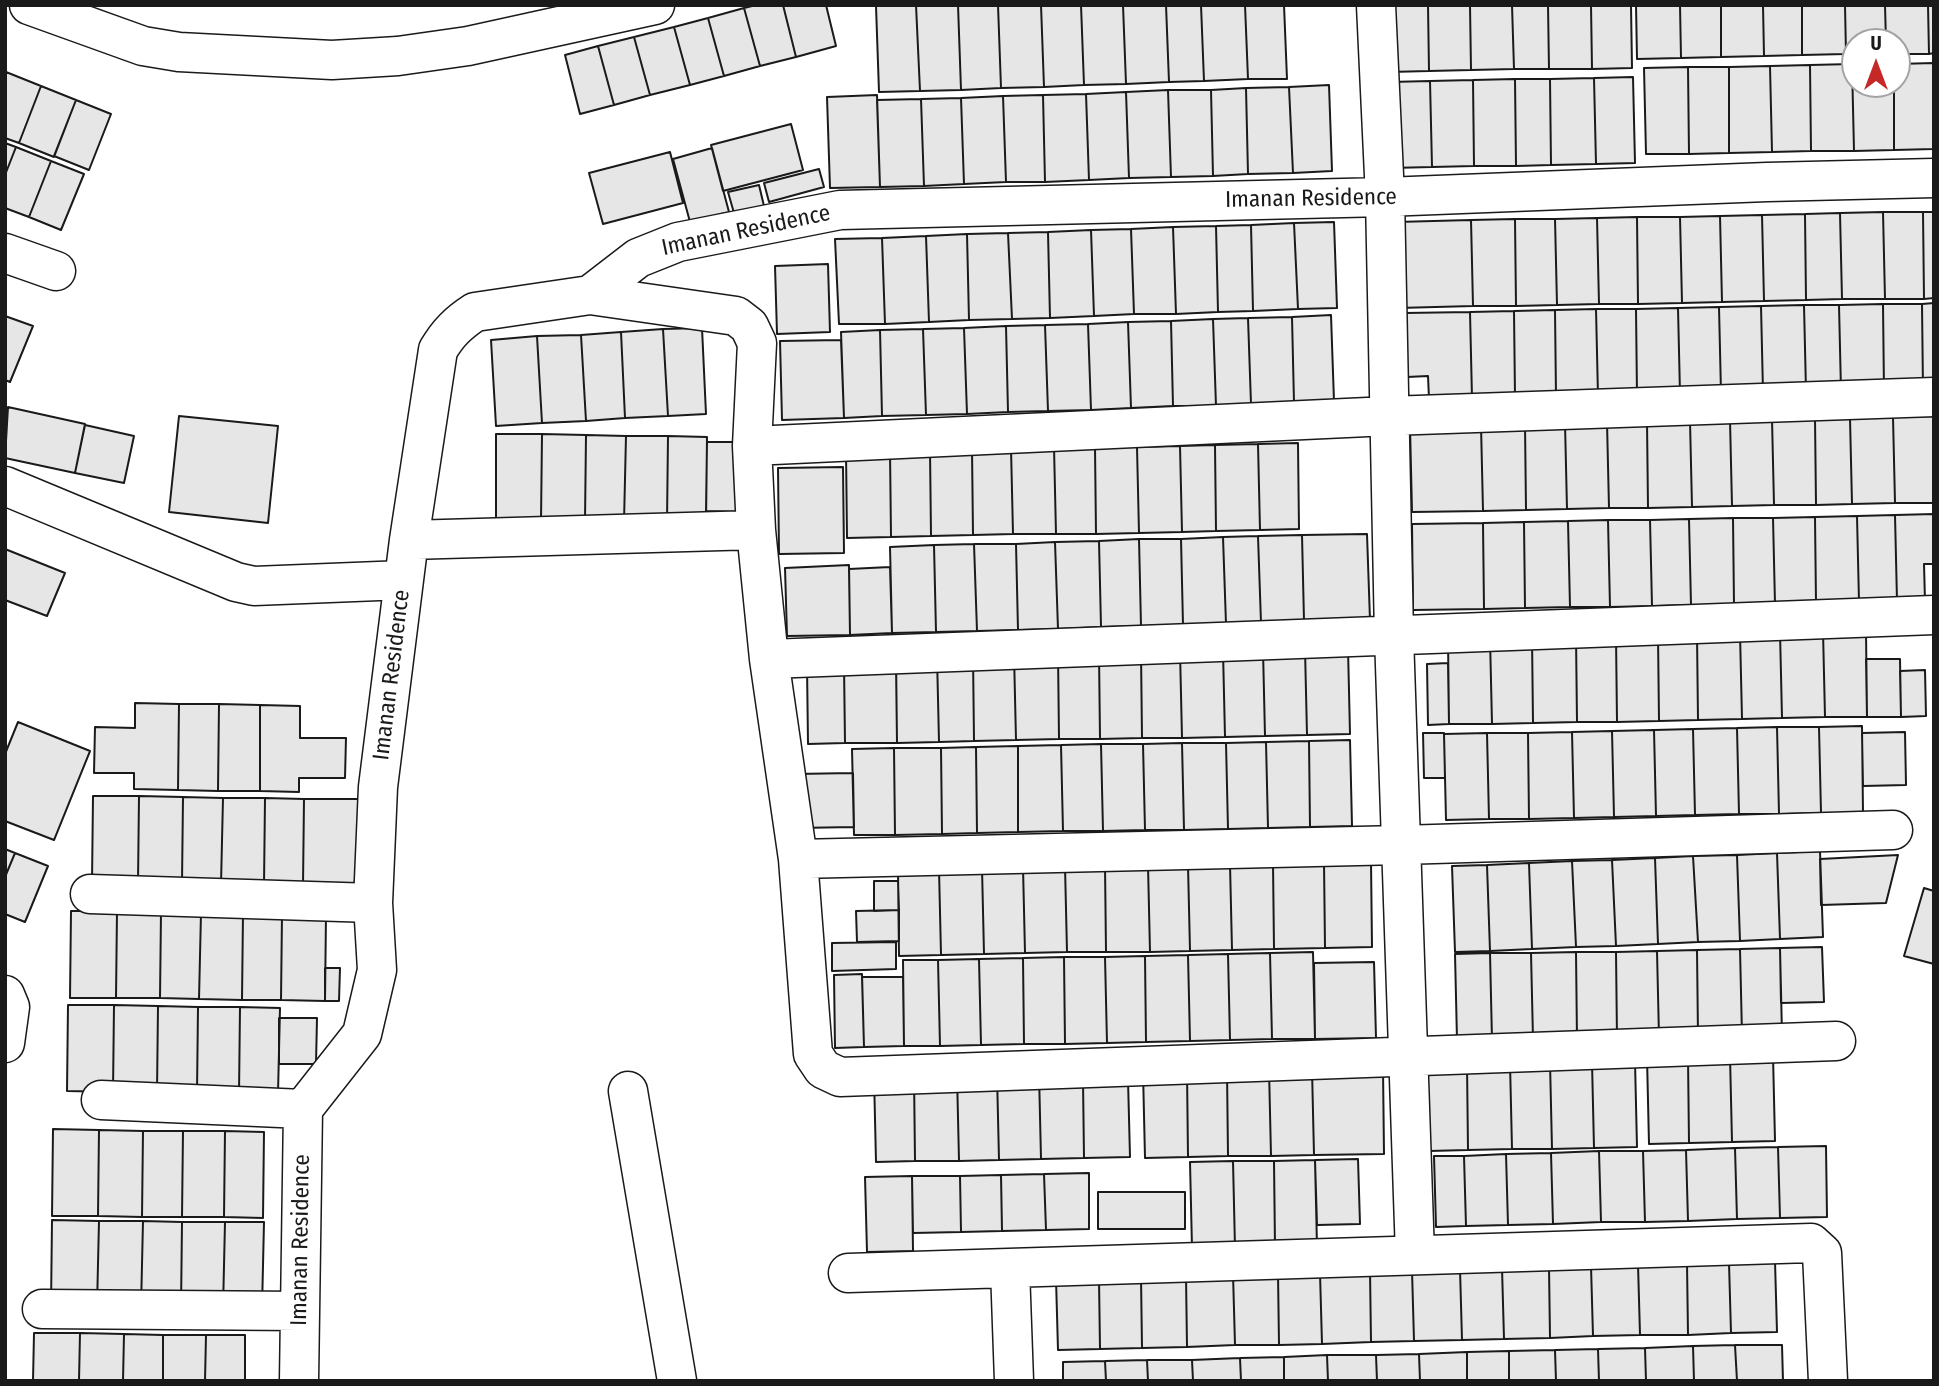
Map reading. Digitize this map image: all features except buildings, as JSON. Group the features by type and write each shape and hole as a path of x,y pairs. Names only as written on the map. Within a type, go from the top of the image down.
{"street":[{"path":"29,5 143,46 179,52 332,60 398,56 468,46 655,5"},
{"path":"1376,5 1385,197 1394,636 1415,1255"},
{"name":"Imanan Residence","path":"299,1381 303,1109 362,1034 377,970 373,903 379,787 409,540 438,350 450,331 475,312 590,295 638,258 678,242 840,210 1385,197 1767,181 1934,178"},
{"path":"5,253 56,271"},
{"path":"590,295 736,316 749,326 757,343 752,446 756,530 769,659 797,859 813,1054 824,1069 840,1077 1836,1041"},
{"path":"752,446 1389,416 1934,397"},
{"path":"5,486 236,582 254,586 404,580"},
{"path":"409,540 756,530"},
{"path":"769,659 1934,615"},
{"path":"797,859 1893,830"},
{"path":"90,894 373,903"},
{"path":"5,995 10,1007 5,1043"},
{"path":"628,1091 677,1381"},
{"path":"101,1100 303,1109"},
{"path":"848,1273 1811,1243 1822,1253 1828,1381"},
{"path":"1010,1269 1014,1381"},
{"path":"42,1310 299,1311"}]}
